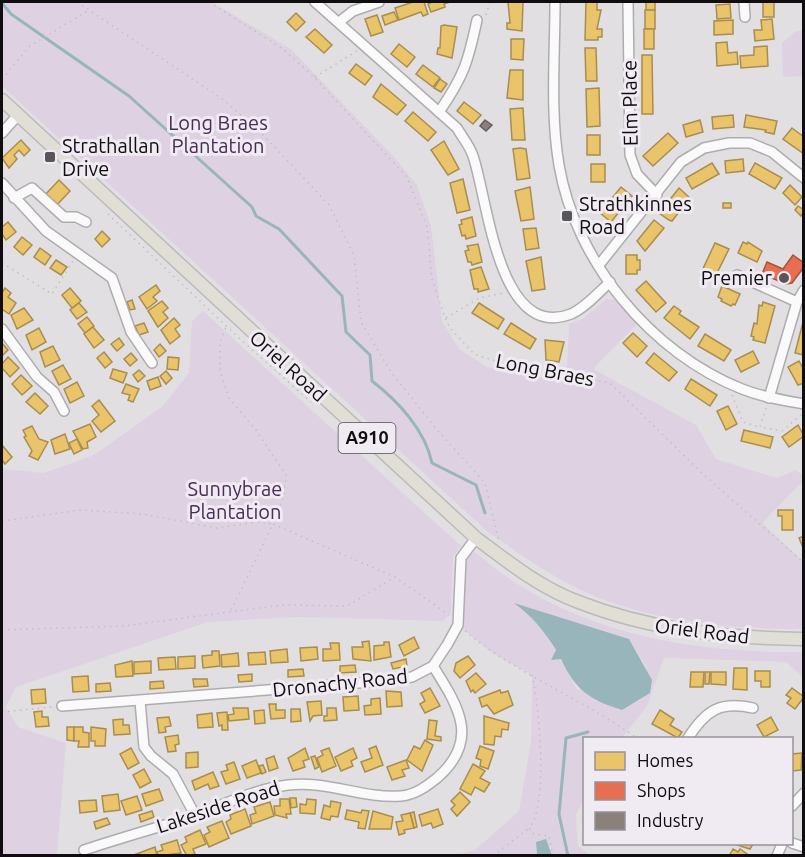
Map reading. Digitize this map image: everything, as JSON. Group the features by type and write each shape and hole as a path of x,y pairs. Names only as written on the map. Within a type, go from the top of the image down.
{"main road":[{"name":"Oriel Road","path":"2,100 476,538 521,572 574,601 652,626 745,638 804,639"}],"street":[{"path":"315,2 457,128 472,154 504,276 512,291 535,314 549,319 574,313 610,282"},
{"path":"339,22 354,11 379,2"},
{"path":"555,2 558,163 574,221 599,265 638,315 672,347 727,382 769,398 804,404"},
{"name":"Elm Place","path":"628,2 630,155 637,174 657,195"},
{"path":"744,2 745,16"},
{"path":"439,112 460,81 469,59 477,20"},
{"path":"2,133 18,115"},
{"path":"599,265 681,162 704,148 729,143 750,143 772,152 804,178"},
{"path":"2,183 46,231 112,278 131,332 152,363"},
{"path":"14,198 32,188 64,216 76,216 86,222"},
{"path":"737,274 797,302"},
{"path":"769,398 797,302 804,290"},
{"path":"2,329 37,376 54,392 64,411"},
{"name":"Dronachy Road","path":"62,706 412,677 433,666 455,622 461,558 476,538"},
{"name":"Lakeside Road","path":"84,850 195,815 226,801 289,784 326,785 402,796 425,788 452,765 460,744 462,719 455,700 433,666"},
{"path":"140,701 144,747 151,756 173,774 195,815"},
{"path":"689,737 714,711 730,703 753,708"},
{"path":"793,805 804,793"}],"path":[{"path":"77,2 224,100 266,136 329,205 354,255 361,322 391,372 438,431 485,483 501,557"},
{"name":"Long Braes","path":"209,2 283,49 314,77 407,177 427,226 432,279 445,318 450,328 474,354 514,367 610,383 703,474 804,563"},
{"path":"477,20 486,17 490,2"},
{"path":"2,79 30,46 89,10"},
{"path":"314,77 365,46"},
{"path":"2,263 52,294 78,254"},
{"path":"445,318 479,298 512,291"},
{"path":"230,611 273,524 284,495 286,475 256,430 229,398 220,371 220,341 234,316"},
{"path":"224,332 229,329"},
{"path":"727,382 743,422 782,431 804,412"},
{"path":"760,427 769,398"},
{"path":"2,521 81,510 143,514 218,528 257,522 273,524 395,578 455,622 492,653 577,699 635,737"},
{"path":"2,630 124,626 282,604 347,606 395,578"},
{"path":"493,855 533,824 541,753 539,708 532,675"},
{"path":"2,712 62,706"},
{"path":"529,828 534,834 549,836 552,839 553,855"}],"green space":[{"name":"Long Braes Plantation","path":"2,2 212,2 291,49 394,157 417,185 431,226 442,321 459,349 487,367 539,378 589,370 567,370 569,324 584,318 606,299 618,300 638,323 593,369 696,425 716,459 777,478 796,470 803,476 803,481 762,523 803,561 803,629 752,628 700,623 624,607 570,584 488,532 2,86"},
{"path":"796,31 803,31 803,76 783,77 782,43"},
{"name":"Sunnybrae Plantation","path":"203,311 461,546 453,557 451,613 443,621 297,617 208,622 16,687 6,707 18,727 66,743 57,855 2,855 2,469 44,473 94,455 163,406 189,373 192,321"},
{"path":"475,552 510,579 548,602 588,619 629,632 672,642 715,648 803,652 803,677 786,662 664,658 647,706 623,737 583,737 583,802 576,815 578,846 590,855 552,855 551,847 536,842 537,855 456,856 475,850 519,811 531,741 532,675 492,653 463,629 464,559","holes":["516,604 629,639 646,667 641,700 627,705 577,689 544,632"]}],"water":[{"path":"514,603 629,639 652,680 650,693 622,710 592,698 572,679 561,659 551,660 556,650 547,636"},
{"path":"546,839 552,855 537,855 536,842"}],"building: Homes":[{"path":"413,2 424,2 428,14 423,16 421,12 399,20 395,8"},
{"path":"450,2 444,4 445,7 431,12 428,4"},
{"path":"508,2 523,2 522,31 507,29 507,23 510,23"},
{"path":"586,2 597,2 597,10 601,10 597,29 602,29 602,37 598,37 598,40 585,40"},
{"path":"646,2 655,2 655,10 646,10"},
{"path":"763,2 774,2 774,17 763,17"},
{"path":"730,4 731,18 717,19 716,5"},
{"path":"645,10 655,10 655,29 645,29"},
{"path":"394,12 398,20 385,25 382,16"},
{"path":"296,13 305,22 296,31 287,22"},
{"path":"377,15 383,32 371,36 365,19"},
{"path":"772,19 774,39 755,41 754,30 762,30 761,20"},
{"path":"733,20 733,34 714,35 714,21"},
{"path":"441,26 457,27 452,58 437,54 440,48"},
{"path":"315,29 332,45 324,53 306,37"},
{"path":"644,29 654,29 654,49 644,49"},
{"path":"511,39 524,39 523,60 511,59"},
{"path":"727,42 728,53 737,52 738,64 717,66 716,43"},
{"path":"399,44 415,57 407,67 391,54"},
{"path":"767,46 768,66 741,68 740,56 754,55 754,47"},
{"path":"585,48 596,48 597,81 586,81"},
{"path":"642,55 652,55 653,114 642,114"},
{"path":"356,64 372,76 365,85 349,73"},
{"path":"423,65 440,78 433,87 416,74"},
{"path":"510,70 523,70 523,100 507,98"},
{"path":"440,79 447,84 441,92 434,88"},
{"path":"381,84 406,105 397,115 373,97"},
{"path":"599,88 600,126 587,127 586,89"},
{"path":"464,102 481,115 473,124 457,111"},
{"path":"523,108 525,140 512,140 510,109"},
{"path":"413,112 436,132 428,141 405,121"},
{"path":"733,115 734,127 713,129 712,117"},
{"path":"746,115 777,121 774,134 765,132 766,130 744,127"},
{"path":"700,120 703,132 686,137 683,125"},
{"path":"792,128 804,137 804,154 783,139"},
{"path":"668,133 678,143 653,166 643,156"},
{"path":"587,135 600,135 600,155 587,155"},
{"path":"21,140 30,150 24,156 19,150 14,155 17,159 9,168 2,158"},
{"path":"444,141 459,169 448,175 431,150"},
{"path":"513,149 526,149 530,178 517,180"},
{"path":"743,159 744,171 726,173 725,161"},
{"path":"712,163 719,174 692,189 686,178"},
{"path":"755,163 782,178 775,189 749,174"},
{"path":"591,164 605,164 605,182 591,182"},
{"path":"463,179 470,210 457,213 450,183"},
{"path":"59,180 70,191 55,207 44,196"},
{"path":"790,185 802,197 795,205 783,193"},
{"path":"530,187 534,219 521,221 515,191"},
{"path":"621,187 632,196 611,222 600,213"},
{"path":"679,188 690,198 672,221 659,213"},
{"path":"723,203 731,203 731,208 723,208"},
{"path":"798,206 804,210 801,216 795,210"},
{"path":"472,217 476,236 466,239 465,235 462,236 459,225 462,224 461,220"},
{"path":"654,220 664,228 645,251 637,241"},
{"path":"8,222 16,232 6,240 2,234 2,227"},
{"path":"536,228 539,248 526,250 523,229"},
{"path":"102,231 110,239 102,247 95,239"},
{"path":"22,237 32,245 23,255 14,247"},
{"path":"743,242 747,244 748,242 762,251 757,262 738,253"},
{"path":"715,243 729,249 713,281 700,275"},
{"path":"478,244 482,262 472,265 468,262 465,251 469,250 467,246"},
{"path":"40,248 51,256 45,265 34,257"},
{"path":"626,255 637,255 637,260 640,260 640,270 637,270 637,274 626,274"},
{"path":"541,257 545,289 532,291 526,261"},
{"path":"56,260 67,267 61,275 50,268"},
{"path":"481,267 489,289 478,292 478,289 474,289 470,270"},
{"path":"646,281 666,303 656,312 636,290"},
{"path":"156,285 160,291 153,297 157,301 147,309 139,297"},
{"path":"722,286 740,294 735,305 731,306 718,297"},
{"path":"5,288 11,293 8,297 16,303 9,314 2,309 2,293"},
{"path":"70,288 81,301 72,308 62,295"},
{"path":"132,300 135,309 130,310 127,302"},
{"path":"162,301 168,308 163,312 168,318 158,327 148,311"},
{"path":"763,302 775,306 765,343 753,340 754,337 751,336 754,323 757,324 759,305 762,306"},
{"path":"79,303 87,312 77,319 70,310"},
{"path":"479,303 504,319 498,329 472,313"},
{"path":"674,306 681,311 679,314 699,327 690,339 664,318"},
{"path":"24,308 33,320 17,329 11,315"},
{"path":"87,317 94,326 85,333 78,324"},
{"path":"174,318 180,325 175,329 180,336 170,344 161,330"},
{"path":"804,322 804,355 795,353"},
{"path":"144,323 148,332 139,335 135,326"},
{"path":"511,323 536,339 530,349 504,334"},
{"path":"93,327 104,340 94,348 84,334"},
{"path":"39,328 46,342 32,350 26,335"},
{"path":"633,333 647,346 637,357 623,343"},
{"path":"705,334 731,350 724,361 698,346"},
{"path":"119,338 124,345 117,351 111,344"},
{"path":"545,340 564,342 559,362 546,360"},
{"path":"2,343 8,350 2,356"},
{"path":"160,344 166,351 159,357 154,350"},
{"path":"53,346 60,360 45,367 40,352"},
{"path":"753,351 759,363 741,372 735,360"},
{"path":"104,352 112,362 105,368 97,358"},
{"path":"131,353 137,360 130,366 124,359"},
{"path":"654,353 677,372 669,381 646,363"},
{"path":"8,357 19,368 10,377 2,368 2,364"},
{"path":"168,357 179,358 178,370 167,369"},
{"path":"799,361 804,370 804,383 798,385 788,367"},
{"path":"63,365 71,379 59,385 52,371"},
{"path":"113,369 127,373 123,383 110,378"},
{"path":"139,370 145,376 138,382 133,375"},
{"path":"166,371 172,378 166,384 160,376"},
{"path":"21,375 32,386 22,395 12,384"},
{"path":"158,377 161,386 150,390 147,381"},
{"path":"691,379 717,395 710,406 685,389"},
{"path":"77,382 84,396 70,403 64,389"},
{"path":"126,384 139,389 133,402 128,400 130,395 122,393"},
{"path":"35,393 48,406 40,414 26,402"},
{"path":"99,400 115,421 101,432 92,421 99,415 92,406"},
{"path":"728,406 737,424 726,430 717,411"},
{"path":"90,424 96,437 87,442 88,448 83,449 73,431"},
{"path":"798,425 804,436 789,447 782,437"},
{"path":"32,426 39,439 48,442 38,460 29,456 32,451 24,437 26,436 23,430"},
{"path":"744,430 773,437 770,448 741,441"},
{"path":"65,434 70,449 55,454 51,440"},
{"path":"77,439 82,450 74,454 69,443"},
{"path":"2,445 12,457 5,464 2,460"},
{"path":"778,510 793,510 793,530 782,530 782,516 778,516"},
{"path":"804,536 804,550 799,538"},
{"path":"414,637 419,648 404,656 399,645"},
{"path":"369,641 371,661 353,659 352,647 363,647 362,642"},
{"path":"384,642 389,642 391,657 374,660 374,646 384,645"},
{"path":"330,643 339,643 340,660 323,661 323,649 331,649"},
{"path":"317,647 318,659 301,661 300,648"},
{"path":"287,649 288,662 271,663 270,651"},
{"path":"212,651 219,651 220,666 203,668 202,656 212,655"},
{"path":"265,652 266,664 249,665 248,653"},
{"path":"238,653 239,666 222,667 221,655"},
{"path":"195,656 195,668 178,669 178,657"},
{"path":"468,656 475,665 460,678 454,671 456,663"},
{"path":"175,657 176,669 159,670 158,658"},
{"path":"406,659 407,666 393,669 391,663"},
{"path":"132,661 133,676 116,677 115,665"},
{"path":"151,661 151,673 134,674 134,662"},
{"path":"355,665 356,672 340,673 340,666"},
{"path":"734,668 747,668 747,690 733,689"},
{"path":"303,669 304,676 288,677 288,670"},
{"path":"755,671 770,671 770,687 761,687 761,681 755,681"},
{"path":"691,672 704,672 703,687 690,687"},
{"path":"705,672 710,672 709,684 705,684"},
{"path":"711,672 726,672 726,685 711,684"},
{"path":"476,673 486,684 475,693 473,690 471,692 466,681"},
{"path":"252,674 252,681 239,682 238,675"},
{"path":"88,676 89,691 73,692 72,677"},
{"path":"193,679 207,679 208,686 194,687"},
{"path":"163,681 164,688 150,689 150,682"},
{"path":"110,683 111,691 96,692 96,684"},
{"path":"430,688 440,706 425,713 420,704 425,701 421,693"},
{"path":"792,688 804,697 795,709 787,703 791,698 786,695"},
{"path":"45,689 46,703 32,704 31,690"},
{"path":"500,690 501,693 508,691 513,705 494,714 487,705 482,707 479,698"},
{"path":"386,691 401,692 402,706 387,707"},
{"path":"358,696 359,710 344,711 343,697"},
{"path":"380,698 381,714 365,715 364,706 371,705 371,699"},
{"path":"321,701 322,715 313,716 310,721 307,702"},
{"path":"269,704 276,704 276,710 285,710 285,718 271,719"},
{"path":"233,708 248,708 249,719 229,721 228,715 234,714"},
{"path":"327,708 336,708 337,720 324,721"},
{"path":"291,709 300,709 301,721 291,722"},
{"path":"264,710 265,723 255,724 254,711"},
{"path":"660,710 674,719 670,725 682,732 676,737 652,724"},
{"path":"42,711 42,717 48,717 49,726 36,727 34,712"},
{"path":"227,712 228,730 222,730 217,713"},
{"path":"212,713 213,727 198,728 197,715"},
{"path":"484,716 509,723 508,730 502,729 501,737 495,736 494,745 484,744"},
{"path":"169,717 171,726 165,727 166,732 159,733 157,718"},
{"path":"771,717 778,730 764,737 757,725"},
{"path":"123,719 123,725 129,725 130,734 114,735 113,720"},
{"path":"429,720 437,721 435,736 441,737 441,741 427,739"},
{"path":"67,727 74,727 74,741 67,740"},
{"path":"74,727 83,727 83,732 89,733 89,747 78,747 79,741 74,741"},
{"path":"91,727 106,729 105,746 95,746 95,741 91,741"},
{"path":"178,735 179,744 175,745 176,751 168,752 165,737"},
{"path":"425,740 433,745 422,771 407,760 414,746 420,749"},
{"path":"376,746 383,765 365,772 361,762 372,758 369,749"},
{"path":"480,746 494,751 488,769 480,766 481,760 476,758"},
{"path":"131,748 139,763 128,769 120,754"},
{"path":"305,748 309,759 303,761 305,767 293,771 288,758"},
{"path":"329,748 336,766 322,772 317,758 323,755 321,751"},
{"path":"353,748 357,758 351,761 353,766 341,771 335,757"},
{"path":"198,752 198,767 186,768 186,753"},
{"path":"802,753 801,770 793,771 793,754"},
{"path":"274,756 278,768 269,771 266,759"},
{"path":"315,756 319,767 315,769 311,757"},
{"path":"256,760 261,773 247,778 242,766"},
{"path":"406,760 409,768 402,770 405,776 392,780 387,767"},
{"path":"234,762 240,779 226,784 221,772 228,770 226,765"},
{"path":"473,764 485,771 480,778 490,783 484,792 475,787 471,795 460,789"},
{"path":"263,765 266,772 262,774 259,766"},
{"path":"144,769 151,782 140,788 133,775"},
{"path":"213,772 219,786 210,789 208,784 195,790 192,781"},
{"path":"159,789 163,800 146,806 142,794"},
{"path":"460,792 470,802 457,816 451,809 455,805 451,801"},
{"path":"118,794 120,810 104,812 102,796"},
{"path":"137,796 142,810 126,815 121,801"},
{"path":"290,798 296,798 297,807 291,808"},
{"path":"280,799 289,799 291,814 286,814 287,818 275,815 274,806 280,806"},
{"path":"307,799 316,800 315,814 300,813 300,804 306,805"},
{"path":"96,800 97,811 80,813 79,801"},
{"path":"331,801 341,803 338,817 331,816 330,820 321,818 324,805 330,807"},
{"path":"270,802 274,816 252,824 250,815 256,813 254,807"},
{"path":"245,809 251,826 231,834 226,822 231,819 230,815"},
{"path":"438,809 443,824 433,828 431,823 422,826 419,815"},
{"path":"347,810 361,813 362,810 369,811 365,829 358,828 359,822 345,819"},
{"path":"152,811 154,817 141,822 139,815"},
{"path":"373,811 393,817 391,829 369,829"},
{"path":"414,812 417,827 414,828 410,813"},
{"path":"410,813 414,828 404,830 405,833 399,835 396,822 403,821 401,815"},
{"path":"107,818 110,824 96,829 94,822"},
{"path":"222,821 229,838 209,847 204,835 210,832 207,827"},
{"path":"200,830 206,844 193,849 195,854 187,856 181,845 187,842 185,837"},
{"path":"177,840 181,853 158,856 157,852 163,850 161,845"},
{"path":"737,845 752,845 750,849"},
{"path":"155,847 157,856 131,856"},
{"path":"733,849 738,852 740,849 750,856 729,856"}],"building: Shops":[{"path":"793,255 804,263 804,267 792,283 786,284 762,274 767,262 783,269"}],"building: Industry":[{"path":"485,120 492,125 486,131 480,126"}],"waterway":[{"path":"2,3 11,14 129,96 252,207 256,216 279,229 342,296 346,332 370,355 372,381 409,417 423,439 432,463 476,485 485,513"},
{"path":"568,856 559,814 566,738 588,732"}],"place":[{"name":"Strathallan Drive","path":"50,157"},
{"name":"Strathkinnes Road","path":"567,216"},
{"name":"Premier","path":"784,278"}]}
